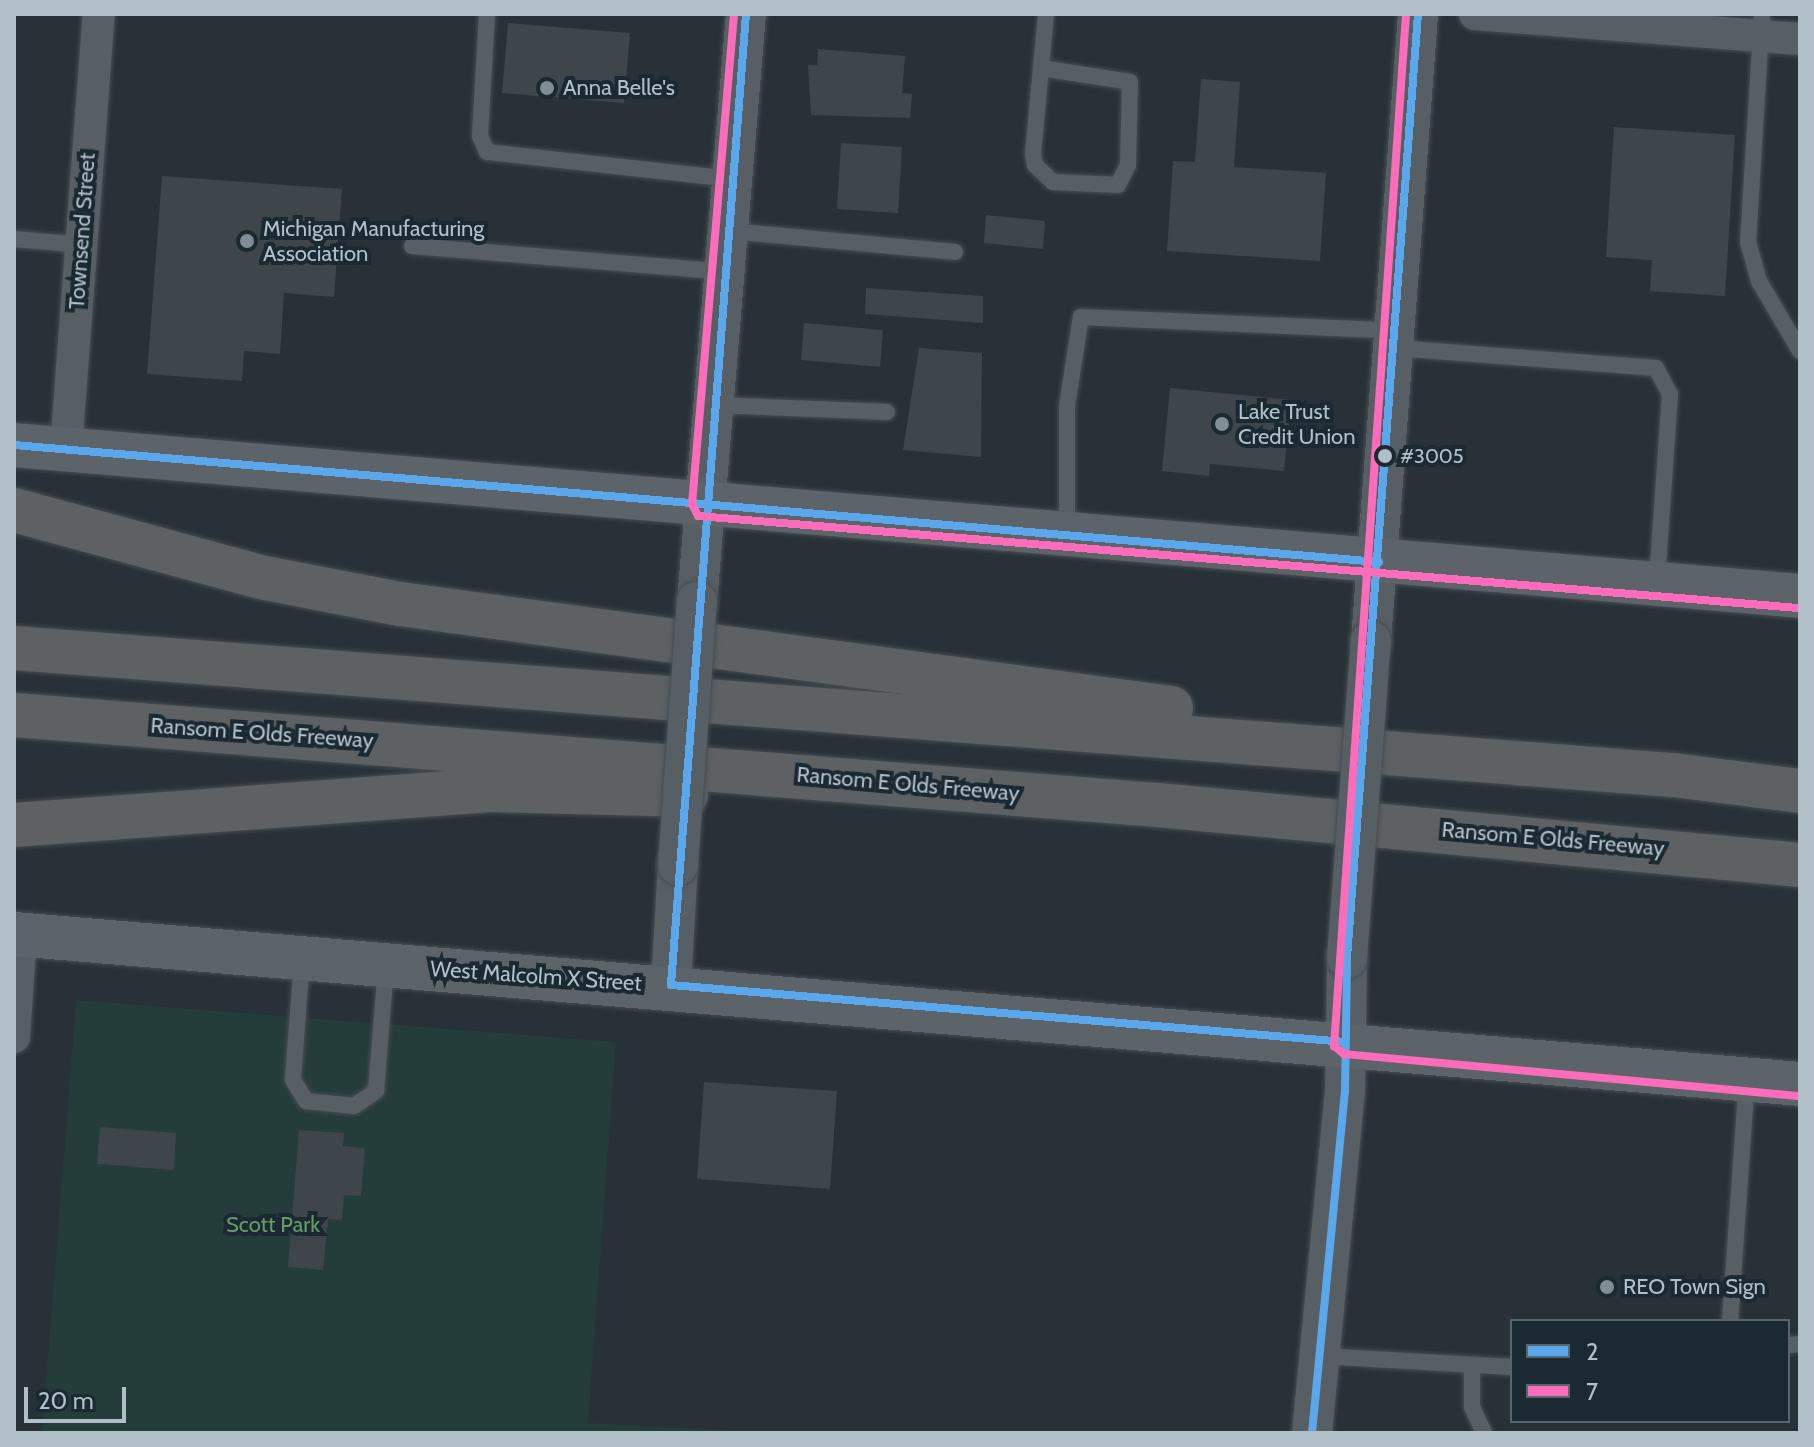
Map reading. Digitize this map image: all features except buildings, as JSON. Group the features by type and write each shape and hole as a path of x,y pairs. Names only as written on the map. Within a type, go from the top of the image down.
{"highway":[{"path":"14,510 260,577 400,604 1800,791"},
{"path":"14,648 1673,775"},
{"name":"Ransom E Olds Freeway","path":"14,715 1158,805 1800,865"},
{"path":"14,825 539,789 892,807 1158,805"},
{"path":"1740,857 1800,873"}],"main road":[{"path":"14,445 1066,539 1657,581 1800,596"},
{"name":"West Malcolm X Street","path":"17,934 671,985 1800,1084"}],"street":[{"name":"Townsend Street","path":"66,449 99,14"},
{"path":"671,985 704,505 716,405 746,14"},
{"path":"1312,1433 1345,1042 1347,958 1396,340 1418,14"},
{"path":"1475,14 1761,25 1800,39"},
{"path":"14,1037 17,934"}],"lane":[{"path":"487,14 480,136 487,152 734,179"},
{"path":"1041,68 1130,82 1128,165 1118,185 1041,176 1033,154 1046,14"},
{"path":"1761,25 1748,242 1759,281 1800,351"},
{"path":"730,231 955,252"},
{"path":"14,239 82,245"},
{"path":"412,246 726,272"},
{"path":"1066,539 1067,406 1081,317 1396,340 1656,368 1670,394 1657,581"},
{"path":"716,405 887,412"},
{"path":"302,958 293,1080 306,1101 354,1106 376,1091 386,965"},
{"path":"1730,1319 1747,1080"},
{"path":"1320,1356 1510,1367"},
{"path":"1472,1365 1472,1407 1484,1433"}],"green space":[{"name":"Scott Park","path":"76,1000 616,1042 588,1423 773,1433 42,1433"}],"transit line":[{"name":"7","path":"734,14 692,504 698,516 1799,608"},
{"name":"2","path":"746,14 671,985 1345,1042"},
{"name":"7","path":"1406,14 1334,1046 1344,1054 1799,1096"},
{"name":"2","path":"1312,1433 1345,1091 1347,958 1418,14"},
{"name":"2","path":"14,445 1379,562"}],"place":[{"name":"Anna Belle's","path":"547,88"},
{"name":"Michigan Manufacturing Association","path":"247,241"},
{"name":"Lake Trust Credit Union","path":"1222,424"},
{"name":"#3005","path":"1385,456"},
{"name":"REO Town Sign","path":"1607,1287"}]}
